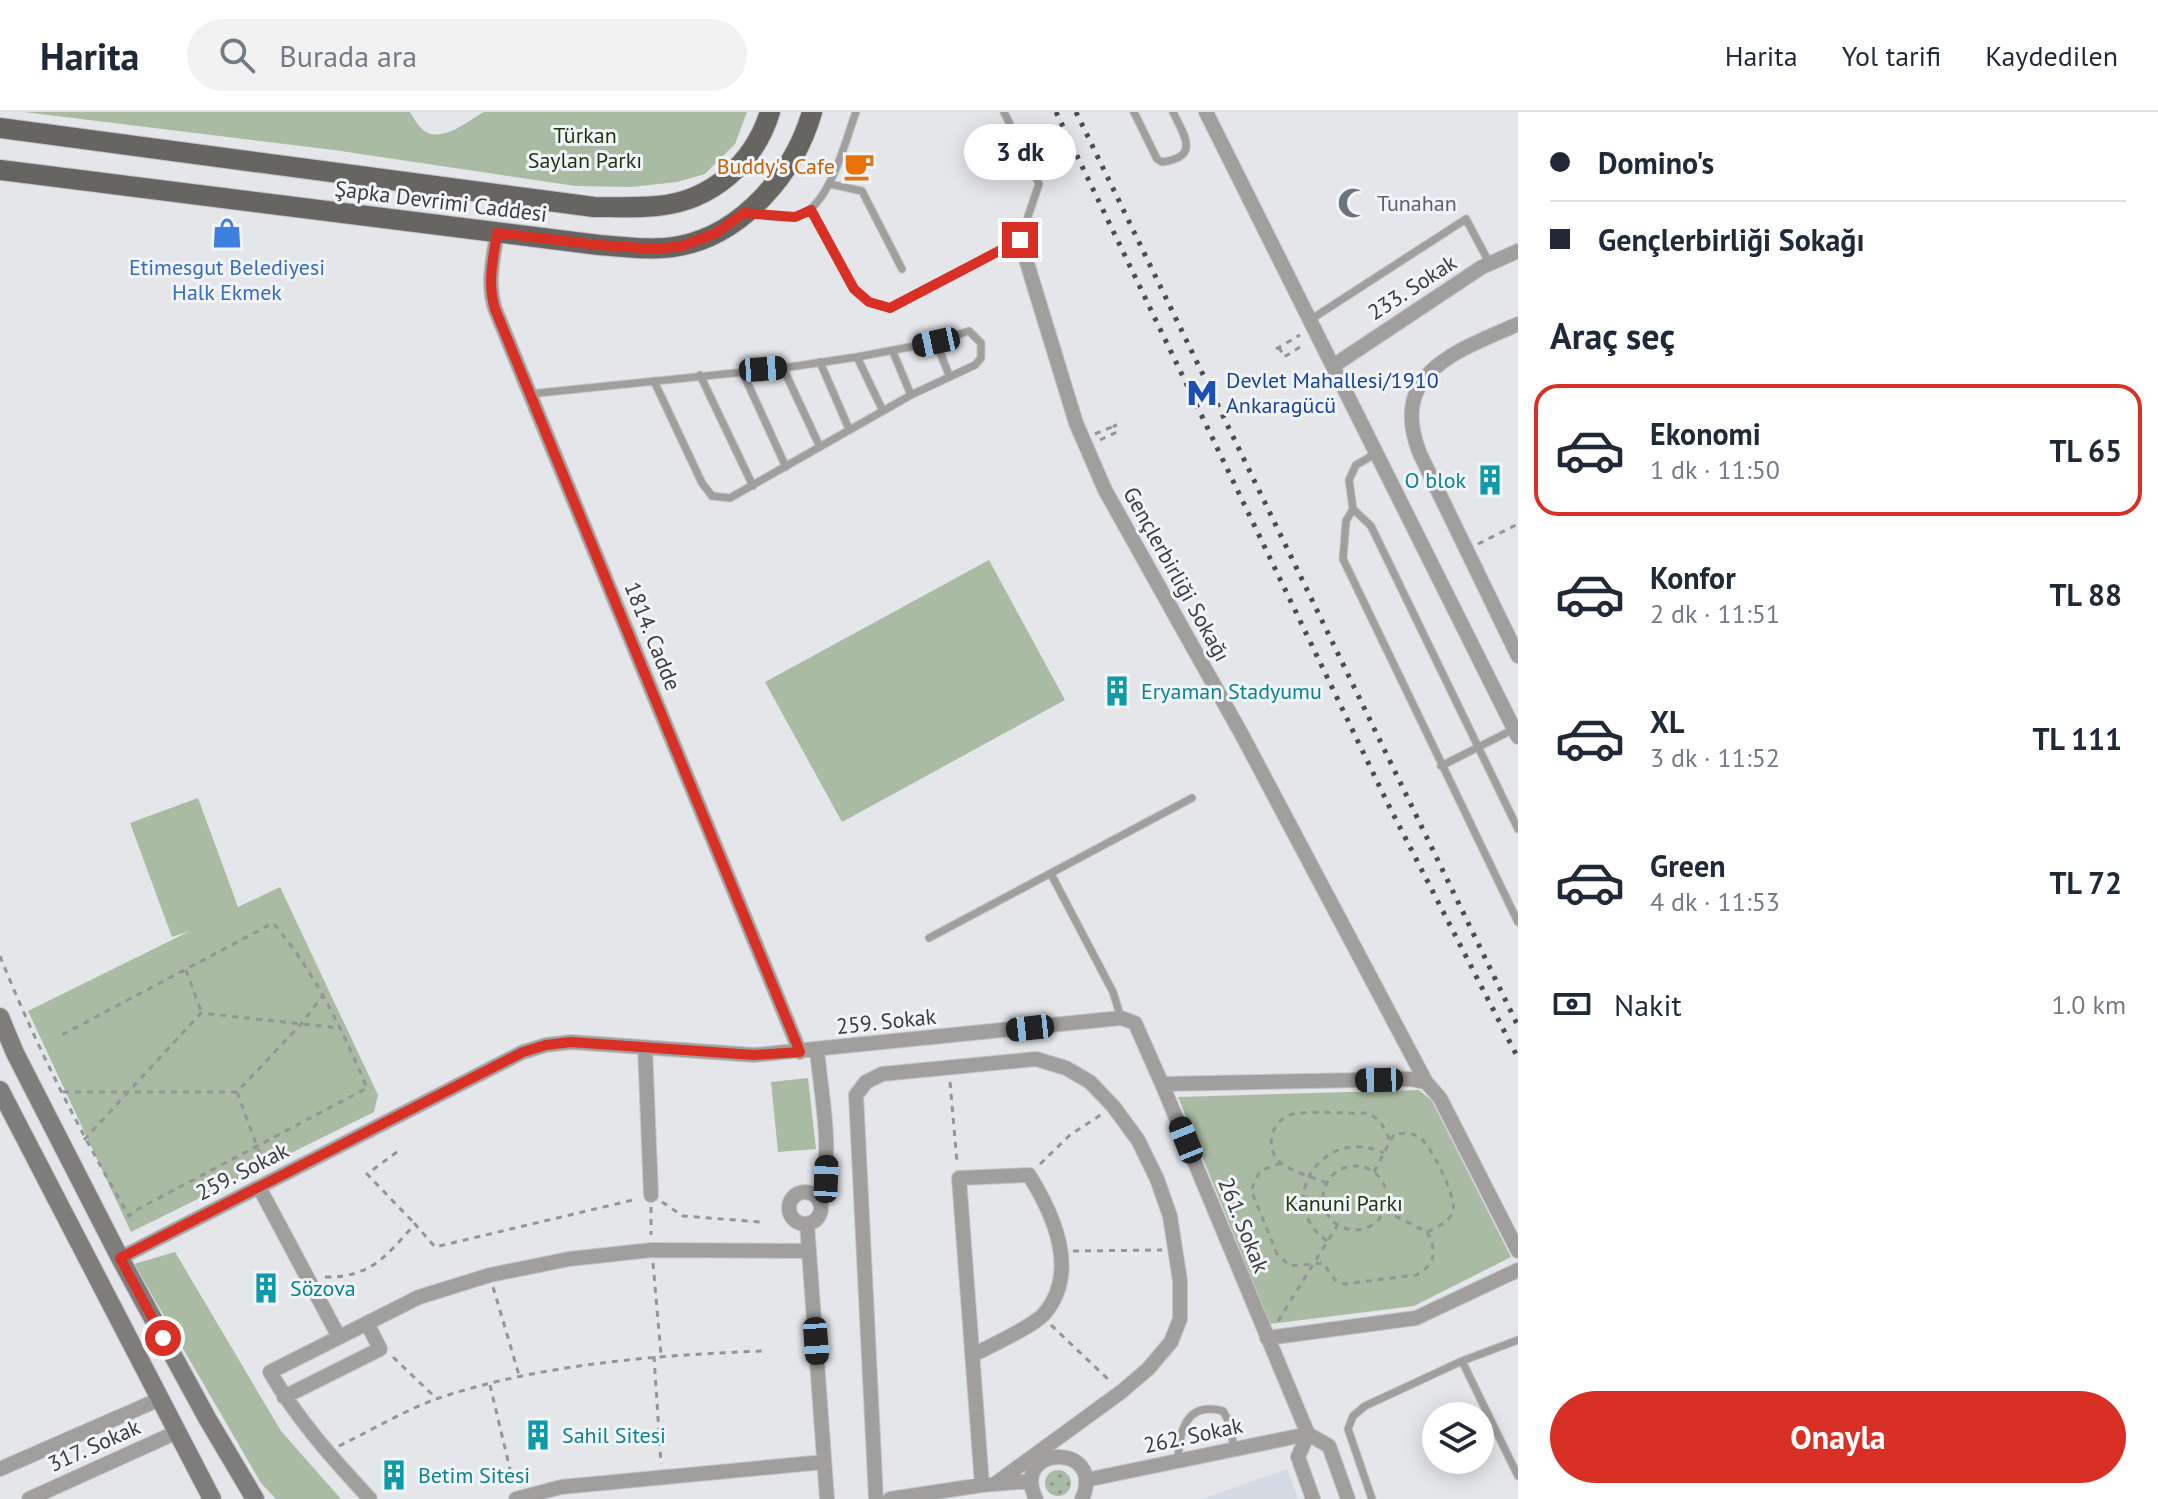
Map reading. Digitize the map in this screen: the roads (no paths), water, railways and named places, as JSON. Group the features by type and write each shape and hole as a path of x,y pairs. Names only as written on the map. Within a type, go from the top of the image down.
{"main road":[{"name":"Şapka Devrimi Caddesi","path":"0,128 594,207 659,206 687,200 730,177 751,155 770,112"},
{"name":"Şapka Devrimi Caddesi","path":"0,170 497,233 656,249 682,246 716,233 764,197 781,177 806,132 812,112"},
{"path":"0,1017 120,1258 255,1499"},
{"path":"0,1090 212,1499"}],"street":[{"path":"1206,112 1516,733"},
{"name":"1814. Cadde","path":"497,233 490,293 800,1052"},
{"name":"Gençlerbirliği Sokağı","path":"1020,240 1076,423 1105,490 1242,735 1426,1082"},
{"name":"233. Sokak","path":"1333,366 1490,264 1518,251"},
{"path":"1518,324 1450,355 1429,371 1416,392 1410,413 1413,436 1420,454 1518,656"},
{"path":"1121,1018 1135,1023 1162,1084 1410,1079 1426,1082 1440,1098 1518,1251"},
{"name":"259. Sokak","path":"120,1258 523,1052 546,1045 571,1042 754,1055 1121,1018"},
{"path":"645,1047 651,1195"},
{"path":"807,1224 819,1214 818,1199 826,1179 817,1050"},
{"path":"876,1499 856,1095 866,1082 882,1074 1036,1059 1066,1068 1090,1082 1113,1106 1138,1140 1170,1216 1180,1281 1180,1319 1171,1342 1148,1369 987,1489"},
{"name":"261. Sokak","path":"1162,1084 1308,1434 1329,1446 1348,1499"},
{"path":"973,1355 1042,1317 1055,1298 1061,1278 1061,1252 1044,1200 1029,1175 959,1178 973,1355 987,1489"},
{"path":"264,1184 339,1337"},
{"path":"807,1224 793,1219 789,1209 791,1199 804,1192 818,1199"},
{"path":"807,1224 827,1499"},
{"path":"370,1499 327,1452 284,1397 270,1372 419,1297 490,1275 569,1259 652,1250 809,1251"},
{"path":"1267,1338 1416,1318 1518,1270"},
{"path":"284,1397 380,1349 367,1323"},
{"path":"0,1469 160,1399"},
{"name":"317. Sokak","path":"29,1499 177,1432"},
{"path":"1308,1434 1298,1457 1313,1499"},
{"name":"262. Sokak","path":"1086,1480 1308,1434"},
{"path":"1036,1499 1031,1481 1038,1465 1053,1456 1062,1456 1078,1463 1086,1480 1082,1499"},
{"path":"516,1499 561,1487 824,1462"},
{"path":"890,1499 1031,1481"}],"lane":[{"path":"744,213 795,217 811,210 830,184 856,112"},
{"path":"811,210 854,289 869,302 890,308 1020,240 1039,184 1004,112"},
{"path":"1134,112 1157,159 1162,162 1182,156 1188,142 1173,112"},
{"path":"830,184 862,191 902,269"},
{"path":"1310,320 1466,219 1490,264"},
{"path":"529,394 700,375 783,368 893,352 969,331 981,343 981,358 975,365 911,395 730,498 712,496 702,483 654,381"},
{"path":"936,342 949,375"},
{"path":"893,352 911,395"},
{"path":"857,357 883,411"},
{"path":"820,362 849,429"},
{"path":"783,368 820,447"},
{"path":"742,371 786,467"},
{"path":"700,375 753,486"},
{"path":"1377,453 1356,465 1349,480 1353,509 1346,521 1343,559 1518,922"},
{"path":"1353,509 1371,526 1518,829"},
{"path":"1441,766 1477,746 1516,733"},
{"path":"929,938 1192,798"},
{"path":"1051,874 1113,992 1121,1018"},
{"path":"1372,1499 1348,1429 1353,1416 1365,1406 1462,1361 1518,1340"},
{"path":"1462,1361 1518,1476"},
{"path":"1178,1461 1179,1439 1185,1424 1196,1412 1210,1408 1223,1411 1232,1427 1233,1450"}],"railway":[{"path":"1056,112 1388,804 1518,1058"},
{"path":"1076,112 1518,1026"}],"place":[{"name":"Buddy's Cafe","path":"859,166"},
{"name":"Tunahan","path":"1353,203"},
{"name":"Etimesgut Belediyesi Halk Ekmek","path":"227,233"},
{"name":"Devlet Mahallesi/1910 Ankaragücü","path":"1202,393"},
{"name":"O blok","path":"1490,480"},
{"name":"Eryaman Stadyumu","path":"1117,691"},
{"name":"Sözova","path":"266,1288"},
{"name":"Sahil Sitesi","path":"538,1435"},
{"name":"Betim Sitesi","path":"394,1475"}],"park label":[{"name":"Türkan Saylan Parkı","path":"585,148"},
{"name":"Kanuni Parkı","path":"1344,1203"}]}
